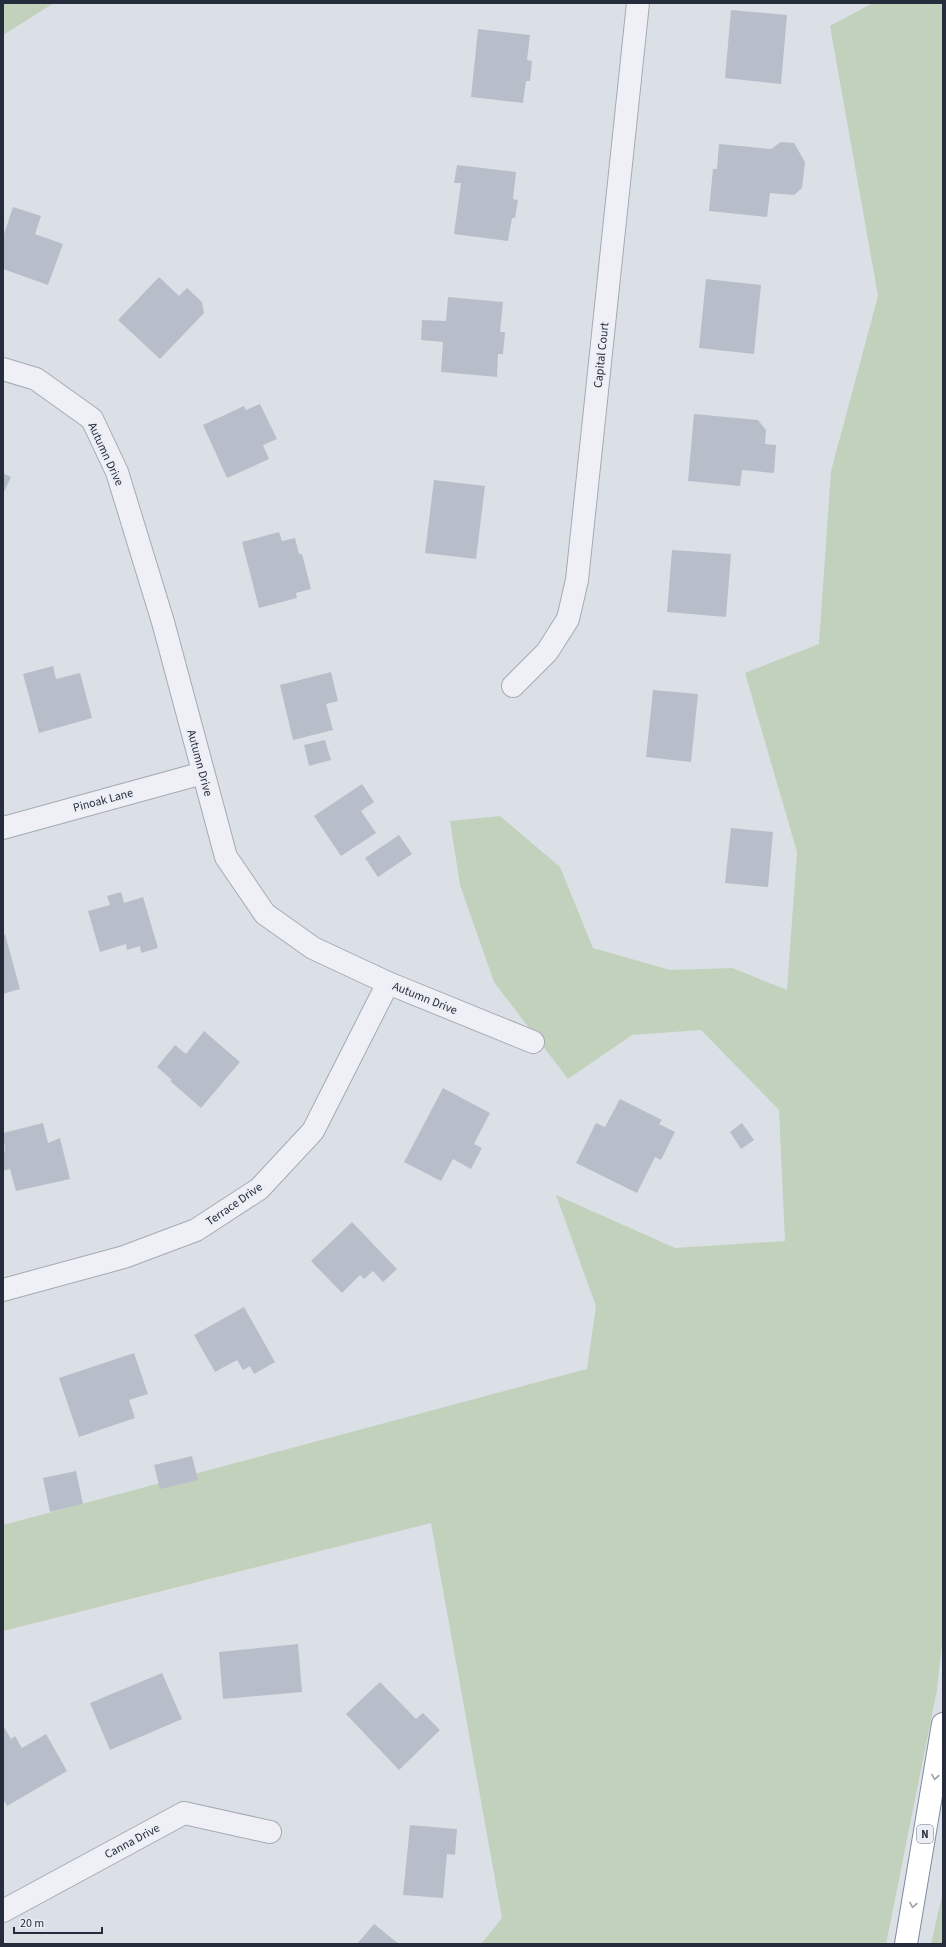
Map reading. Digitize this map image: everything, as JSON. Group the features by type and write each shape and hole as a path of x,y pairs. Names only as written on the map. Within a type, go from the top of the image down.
{"highway":[{"name":"N","path":"906,1944 943,1724"}],"street":[{"name":"Capital Court","path":"513,686 547,652 568,619 578,580 638,3"},
{"name":"Autumn Drive","path":"3,369 36,379 92,419 117,472 164,622 226,858 265,914 313,948 388,983 533,1042"},
{"name":"Pinoak Lane","path":"3,828 203,773"},
{"name":"Terrace Drive","path":"3,1290 124,1257 196,1230 259,1189 313,1131 388,983"},
{"name":"Canna Drive","path":"3,1911 184,1813 270,1832"}],"green space":[{"path":"3,3 54,3 3,35"},
{"path":"873,3 943,3 943,1635 937,1690 886,1944 481,1944 502,1918 431,1523 3,1631 3,1525 587,1369 596,1306 556,1195 675,1248 785,1241 779,1110 701,1030 632,1035 568,1079 494,982 460,885 450,821 500,816 560,867 593,948 670,970 732,968 787,990 797,852 745,673 819,644 831,471 878,296 830,26"},
{"path":"943,1891 943,1944 931,1944"}],"building":[{"path":"731,10 787,15 781,84 725,78"},
{"path":"478,29 530,35 527,60 532,61 530,81 526,81 523,103 471,97"},
{"path":"781,142 794,143 805,162 802,188 794,195 770,193 767,217 709,211 713,169 717,169 719,144 771,149"},
{"path":"457,165 516,172 513,199 518,200 515,218 512,218 508,241 454,234 461,183 454,183"},
{"path":"13,207 41,216 35,234 63,244 48,285 3,269 3,237"},
{"path":"159,277 179,296 187,288 202,302 204,313 160,359 118,320"},
{"path":"706,279 761,285 754,354 699,348"},
{"path":"448,297 503,302 500,332 505,332 503,354 498,354 497,377 441,372 443,342 421,340 422,320 446,321"},
{"path":"260,404 277,439 263,445 269,459 227,478 203,425 244,406 246,410"},
{"path":"694,414 758,420 766,430 765,444 776,445 774,473 742,470 740,486 688,481"},
{"path":"3,473 11,477 3,494"},
{"path":"434,480 485,486 476,559 425,553"},
{"path":"279,532 282,541 295,538 299,554 302,554 311,589 296,593 297,598 259,608 242,542"},
{"path":"672,550 731,554 726,617 667,612"},
{"path":"53,666 56,679 80,673 92,718 39,733 23,674"},
{"path":"331,672 338,701 326,704 333,730 293,740 280,685"},
{"path":"653,690 698,694 691,762 646,757"},
{"path":"325,740 331,760 309,766 304,745"},
{"path":"362,784 374,802 361,811 376,833 341,856 314,816"},
{"path":"731,828 773,832 768,887 725,883"},
{"path":"399,835 412,854 378,877 365,858"},
{"path":"121,892 124,903 143,897 158,948 141,953 140,946 127,950 126,944 100,952 88,911 110,905 107,896"},
{"path":"5,934 20,989 3,994 3,935"},
{"path":"204,1031 240,1062 201,1108 170,1081 172,1080 157,1067 175,1045 186,1054"},
{"path":"443,1088 490,1113 474,1144 482,1148 471,1169 453,1159 441,1181 404,1162"},
{"path":"620,1099 662,1120 659,1124 675,1132 661,1160 655,1157 637,1193 576,1163 596,1123 605,1127"},
{"path":"43,1123 48,1143 60,1138 70,1179 16,1191 10,1169 3,1171 3,1152 5,1151 3,1133"},
{"path":"742,1123 754,1140 741,1149 730,1132"},
{"path":"352,1222 397,1269 383,1282 373,1271 364,1279 360,1275 342,1293 311,1261"},
{"path":"244,1307 275,1362 254,1374 250,1366 243,1370 237,1360 215,1372 194,1335"},
{"path":"134,1353 148,1394 129,1400 135,1418 79,1437 59,1378"},
{"path":"192,1456 198,1480 160,1489 154,1465"},
{"path":"76,1471 83,1504 50,1512 43,1478"},
{"path":"298,1644 302,1692 223,1699 219,1652"},
{"path":"162,1673 182,1719 110,1750 90,1703"},
{"path":"380,1682 416,1719 423,1713 440,1730 399,1770 346,1714"},
{"path":"3,1725 11,1739 15,1736 22,1748 46,1734 67,1771 7,1806 3,1799"},
{"path":"410,1825 457,1829 455,1855 447,1854 443,1898 403,1895"},
{"path":"374,1924 399,1944 357,1944"}]}
